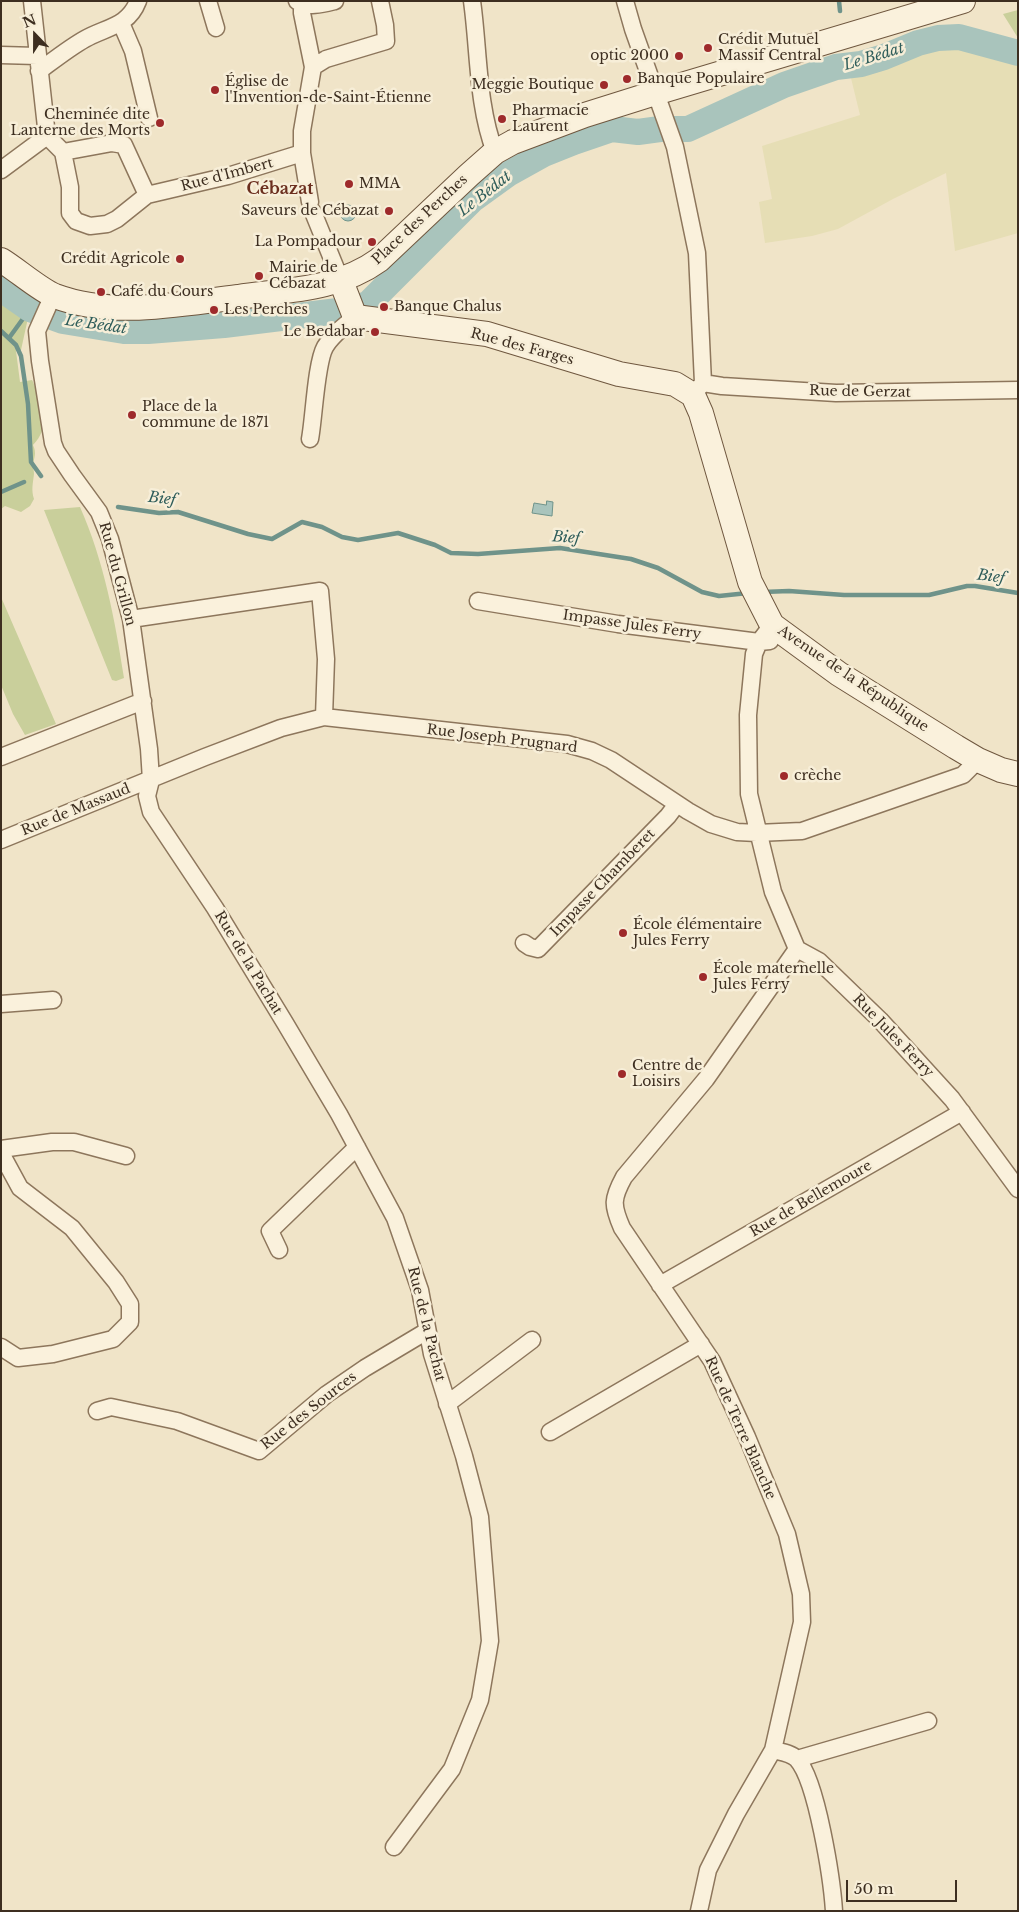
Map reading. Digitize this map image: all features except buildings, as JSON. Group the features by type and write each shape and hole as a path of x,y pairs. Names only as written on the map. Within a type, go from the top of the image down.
{"street":[{"path":"32,1 47,136 63,152 112,143 124,145 147,194"},
{"path":"1,55 38,64 85,38 121,23 135,9 138,1"},
{"path":"208,1 216,28"},
{"path":"310,439 324,348 337,331 348,299 312,207 302,153 304,113 313,67 300,2 318,5 335,1"},
{"path":"313,67 326,59 386,41 380,1"},
{"path":"472,1 485,114 489,137 495,152"},
{"path":"625,1 675,147 696,253 698,389"},
{"name":"Place des Perches","path":"348,299 364,271 379,260 495,152 513,142 585,115 658,101 963,1"},
{"path":"121,23 133,51 150,118"},
{"path":"1,170 47,136"},
{"name":"Rue d'Imbert","path":"63,152 70,187 70,213 76,221 90,226 107,224 117,220 147,194 228,176 302,153"},
{"path":"1,260 51,300 121,308 157,307 317,287 348,299"},
{"name":"Rue des Farges","path":"348,299 487,334 619,374 698,389"},
{"name":"Rue du Grillon","path":"51,300 37,332 53,443 56,451 99,512 110,539 131,619 149,749 151,780"},
{"name":"Rue de Gerzat","path":"698,389 722,386 836,393 1018,390"},
{"name":"Avenue de la République","path":"698,389 701,413 750,582 773,635 978,760 1002,770 1018,774"},
{"path":"131,619 320,591 326,658 324,717"},
{"name":"Impasse Jules Ferry","path":"478,601 618,624 773,635"},
{"path":"773,635 754,654 748,715 749,794 757,833 773,892 797,949"},
{"path":"1,757 143,701"},
{"name":"Rue Joseph Prugnard","path":"151,780 280,728 324,717 566,744 611,760 711,824 737,832 757,833 802,831 963,775 978,760"},
{"name":"Rue de Massaud","path":"1,840 151,780"},
{"name":"Rue de la Pachat","path":"151,780 147,796 151,812 215,908 290,1031 357,1147 395,1218 420,1290 432,1354 464,1456 480,1517 490,1641 480,1700 452,1769 394,1847"},
{"name":"Impasse Chamberet","path":"524,943 538,949 668,816 677,804"},
{"name":"Rue Jules Ferry","path":"797,949 819,961 880,1020 952,1099 1018,1190"},
{"name":"Rue de Terre Blanche","path":"699,1911 708,1870 736,1814 772,1750 802,1622 801,1594 787,1534 712,1361 622,1228 615,1213 614,1202 624,1177 706,1079 797,949"},
{"path":"1,1004 53,1000"},
{"name":"Rue de Bellemoure","path":"660,1285 962,1112"},
{"path":"1,1347 18,1358 53,1354 113,1339 130,1322 130,1304 116,1282 72,1228 20,1188 1,1151 52,1142 74,1142 126,1156"},
{"path":"279,1250 270,1231 357,1147"},
{"name":"Rue des Sources","path":"97,1412 111,1407 178,1421 259,1452 364,1368 427,1331"},
{"path":"447,1404 532,1340"},
{"path":"550,1432 701,1344"},
{"path":"797,1759 928,1721"},
{"path":"772,1750 786,1752 797,1759 806,1775 819,1816 833,1889 834,1911"}],"shaded area":[{"path":"956,46 1018,59 1018,233 955,251 946,173 838,229 812,236 765,243 759,202 772,199 762,146 860,115 850,74 903,58"}],"green space":[{"path":"1018,10 1018,38 1003,14"},
{"path":"1,268 46,296 41,308 28,318 21,350 16,351 20,382 32,380 34,384 41,413 42,427 40,435 33,445 35,453 32,490 34,499 30,506 21,512 5,506 1,509"},
{"path":"80,507 96,548 117,634 124,678 116,681 112,680 44,510"},
{"path":"1,597 56,724 25,735 13,714 1,685"}],"water":[{"path":"348,205 354,207 356,213 354,219 348,221 342,219 340,213 342,207"},
{"path":"547,501 553,502 552,516 532,513 534,503 546,505"}],"waterway":[{"path":"839,1 840,11"},
{"name":"Le Bédat","path":"1,289 30,309 63,321 124,331 224,325 346,310 368,304 472,200 508,174 544,154 574,142 612,129 638,132 660,129 688,129 784,85 836,67 861,64 884,57 918,43 938,38 959,37 1018,53"},
{"path":"9,338 30,309"},
{"name":"Bief","path":"1,331 16,345 21,356 28,404 31,462 41,476"},
{"path":"1,492 24,482"},
{"name":"Bief","path":"118,507 159,513 178,512 248,534 272,539 302,522 322,527 342,537 358,540 398,533 435,545 451,553 478,554 560,548 631,559 658,568 702,592 719,596 748,593"},
{"name":"Bief","path":"763,592 789,591 844,595 929,595 967,586 975,586 1018,593"}],"place":[{"name":"Crédit Mutuel Massif Central","path":"708,48"},
{"name":"optic 2000","path":"679,56"},
{"name":"Banque Populaire","path":"627,79"},
{"name":"Meggie Boutique","path":"604,85"},
{"name":"Église de l'Invention-de-Saint-Étienne","path":"215,90"},
{"name":"Pharmacie Laurent","path":"502,119"},
{"name":"Cheminée dite Lanterne des Morts","path":"160,123"},
{"name":"MMA","path":"349,184"},
{"name":"Saveurs de Cébazat","path":"389,211"},
{"name":"La Pompadour","path":"372,242"},
{"name":"Crédit Agricole","path":"180,259"},
{"name":"Mairie de Cébazat","path":"259,276"},
{"name":"Café du Cours","path":"101,292"},
{"name":"Banque Chalus","path":"384,307"},
{"name":"Les Perches","path":"214,310"},
{"name":"Le Bedabar","path":"375,332"},
{"name":"Place de la commune de 1871","path":"132,415"},
{"name":"crèche","path":"784,776"},
{"name":"École élémentaire Jules Ferry","path":"623,933"},
{"name":"École maternelle Jules Ferry","path":"703,977"},
{"name":"Centre de Loisirs","path":"622,1074"}],"district":[{"name":"Cébazat","path":"280,189"}]}
